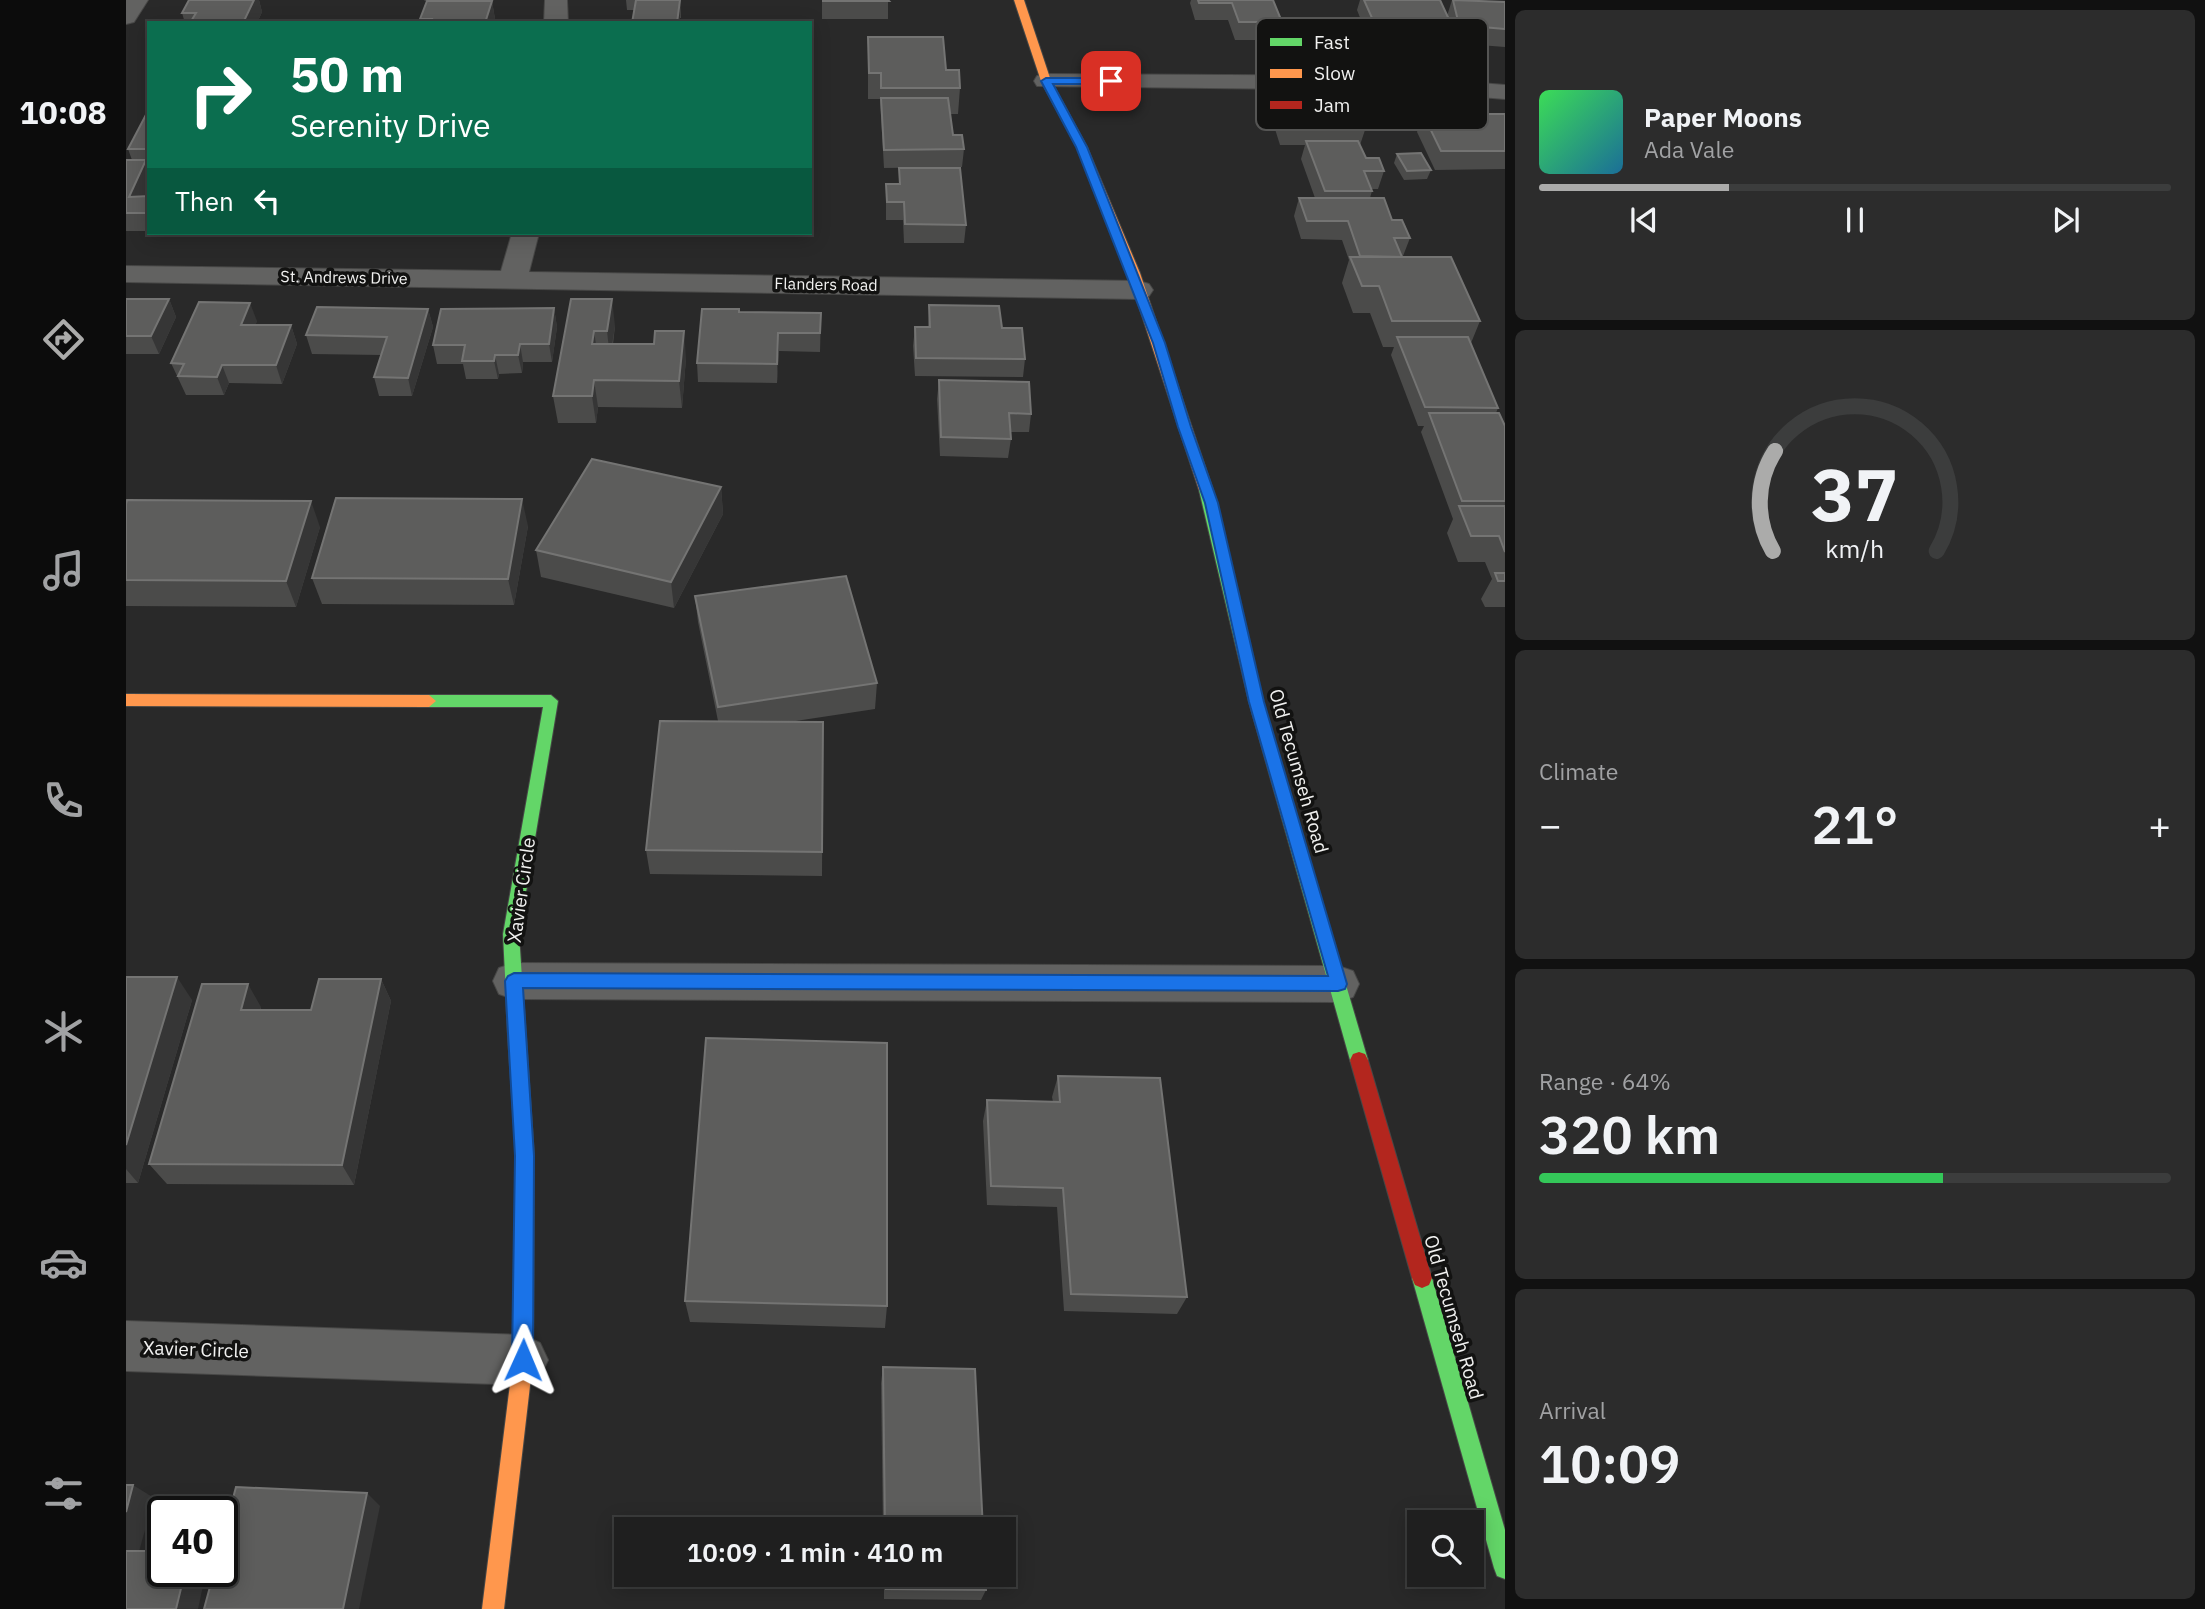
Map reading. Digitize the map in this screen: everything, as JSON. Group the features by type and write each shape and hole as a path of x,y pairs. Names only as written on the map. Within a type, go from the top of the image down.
{"main road":[{"name":"Old Tecumseh Road","path":"1019,0 1046,81 1082,147 1139,289 1211,503 1256,702 1505,1568"},
{"name":"Xavier Circle","path":"126,700 551,701 511,934 525,1156 523,1360"},
{"path":"493,1609 523,1360"}],"street":[{"path":"126,17 137,0"},
{"path":"556,0 556,21"},
{"path":"1046,81 1256,82"},
{"path":"513,280 524,235"},
{"name":"St. Andrews Drive","path":"126,274 513,280"},
{"name":"Flanders Road","path":"513,280 1139,289"},
{"path":"514,981 1338,984"},
{"name":"Xavier Circle","path":"126,1346 523,1360"}],"building":[{"path":"189,0 254,0 244,21 191,21 196,13 182,13"},
{"path":"636,0 680,0 677,21 632,21"},
{"path":"888,0 889,1 823,1"},
{"path":"1198,0 1273,0 1280,18 1256,18 1256,22 1239,22 1232,3 1199,3"},
{"path":"1364,0 1440,0 1448,18 1372,18"},
{"path":"1453,0 1505,2 1505,29 1488,28 1488,18 1457,18"},
{"path":"427,1 492,1 486,21 420,19"},
{"path":"868,37 943,37 946,70 959,70 960,88 881,88 881,73 869,73"},
{"path":"881,98 948,98 953,135 962,135 964,149 884,150"},
{"path":"147,113 147,149 128,149"},
{"path":"1488,114 1505,114 1505,151 1441,151 1431,130 1488,130"},
{"path":"1306,141 1358,141 1366,158 1379,158 1384,171 1364,171 1372,191 1325,191"},
{"path":"1421,153 1431,170 1407,171 1397,154"},
{"path":"126,160 146,160 129,197 147,196 147,213 126,213"},
{"path":"899,168 960,168 966,225 905,224 904,202 887,202 886,184 900,184"},
{"path":"1299,198 1384,198 1392,220 1402,220 1410,238 1394,238 1402,257 1360,256 1348,221 1307,221"},
{"path":"1350,257 1451,257 1480,321 1392,321 1379,286 1362,286"},
{"path":"126,299 169,299 151,336 126,336"},
{"path":"571,299 612,299 607,331 594,331 592,344 654,344 655,331 684,331 679,381 594,380 592,396 553,396"},
{"path":"199,302 250,303 241,325 291,325 276,365 222,365 217,377 178,376 184,364 171,363"},
{"path":"929,305 999,306 1002,328 1022,328 1025,359 916,358 915,327 930,327"},
{"path":"317,307 428,309 408,378 374,377 387,337 306,335"},
{"path":"554,308 549,344 520,344 518,355 495,355 494,361 462,361 465,345 433,345 441,309"},
{"path":"702,309 821,313 820,333 778,333 777,364 697,363"},
{"path":"1397,337 1468,337 1498,408 1425,407"},
{"path":"939,380 1029,382 1031,414 1009,413 1011,439 941,437"},
{"path":"1429,413 1499,413 1505,426 1505,501 1462,501"},
{"path":"592,459 721,487 671,582 536,550"},
{"path":"336,498 522,499 508,579 312,578"},
{"path":"127,500 311,501 286,581 126,580"},
{"path":"1459,506 1505,506 1505,552 1499,536 1471,536"},
{"path":"1495,573 1505,573 1505,581 1498,581"},
{"path":"846,576 877,683 718,707 695,596"},
{"path":"660,721 823,722 822,852 646,850"},
{"path":"126,977 177,977 126,1145"},
{"path":"319,979 381,979 342,1165 149,1164 202,984 248,984 241,1010 311,1010"},
{"path":"706,1038 887,1043 887,1306 685,1301"},
{"path":"1058,1076 1160,1078 1187,1297 1071,1294 1063,1188 991,1186 987,1100 1060,1102"},
{"path":"883,1367 975,1369 982,1517 885,1517"},
{"path":"126,1485 133,1485 126,1512"},
{"path":"236,1487 367,1493 343,1609 204,1609 210,1587 238,1587 238,1496 234,1496"},
{"path":"126,1551 147,1551 147,1587 181,1587 176,1609 126,1609"},
{"path":"986,1587 986,1590 886,1589"}],"traffic: fast":[{"path":"1206,490 1256,702 1359,1060"},
{"path":"429,701 551,701 511,934 517,1037"},
{"path":"1422,1278 1505,1568"}],"traffic: slow":[{"path":"1019,0 1046,81 1082,147 1134,273 1206,490"},
{"path":"126,700 429,701"},
{"path":"493,1609 523,1360 525,1156 517,1037"}],"traffic: jam":[{"path":"1359,1060 1422,1278"}],"route":[{"path":"523,1360 525,1156 514,981 1338,984 1256,702 1211,503 1134,274 1082,147 1046,81 1111,81"}]}
